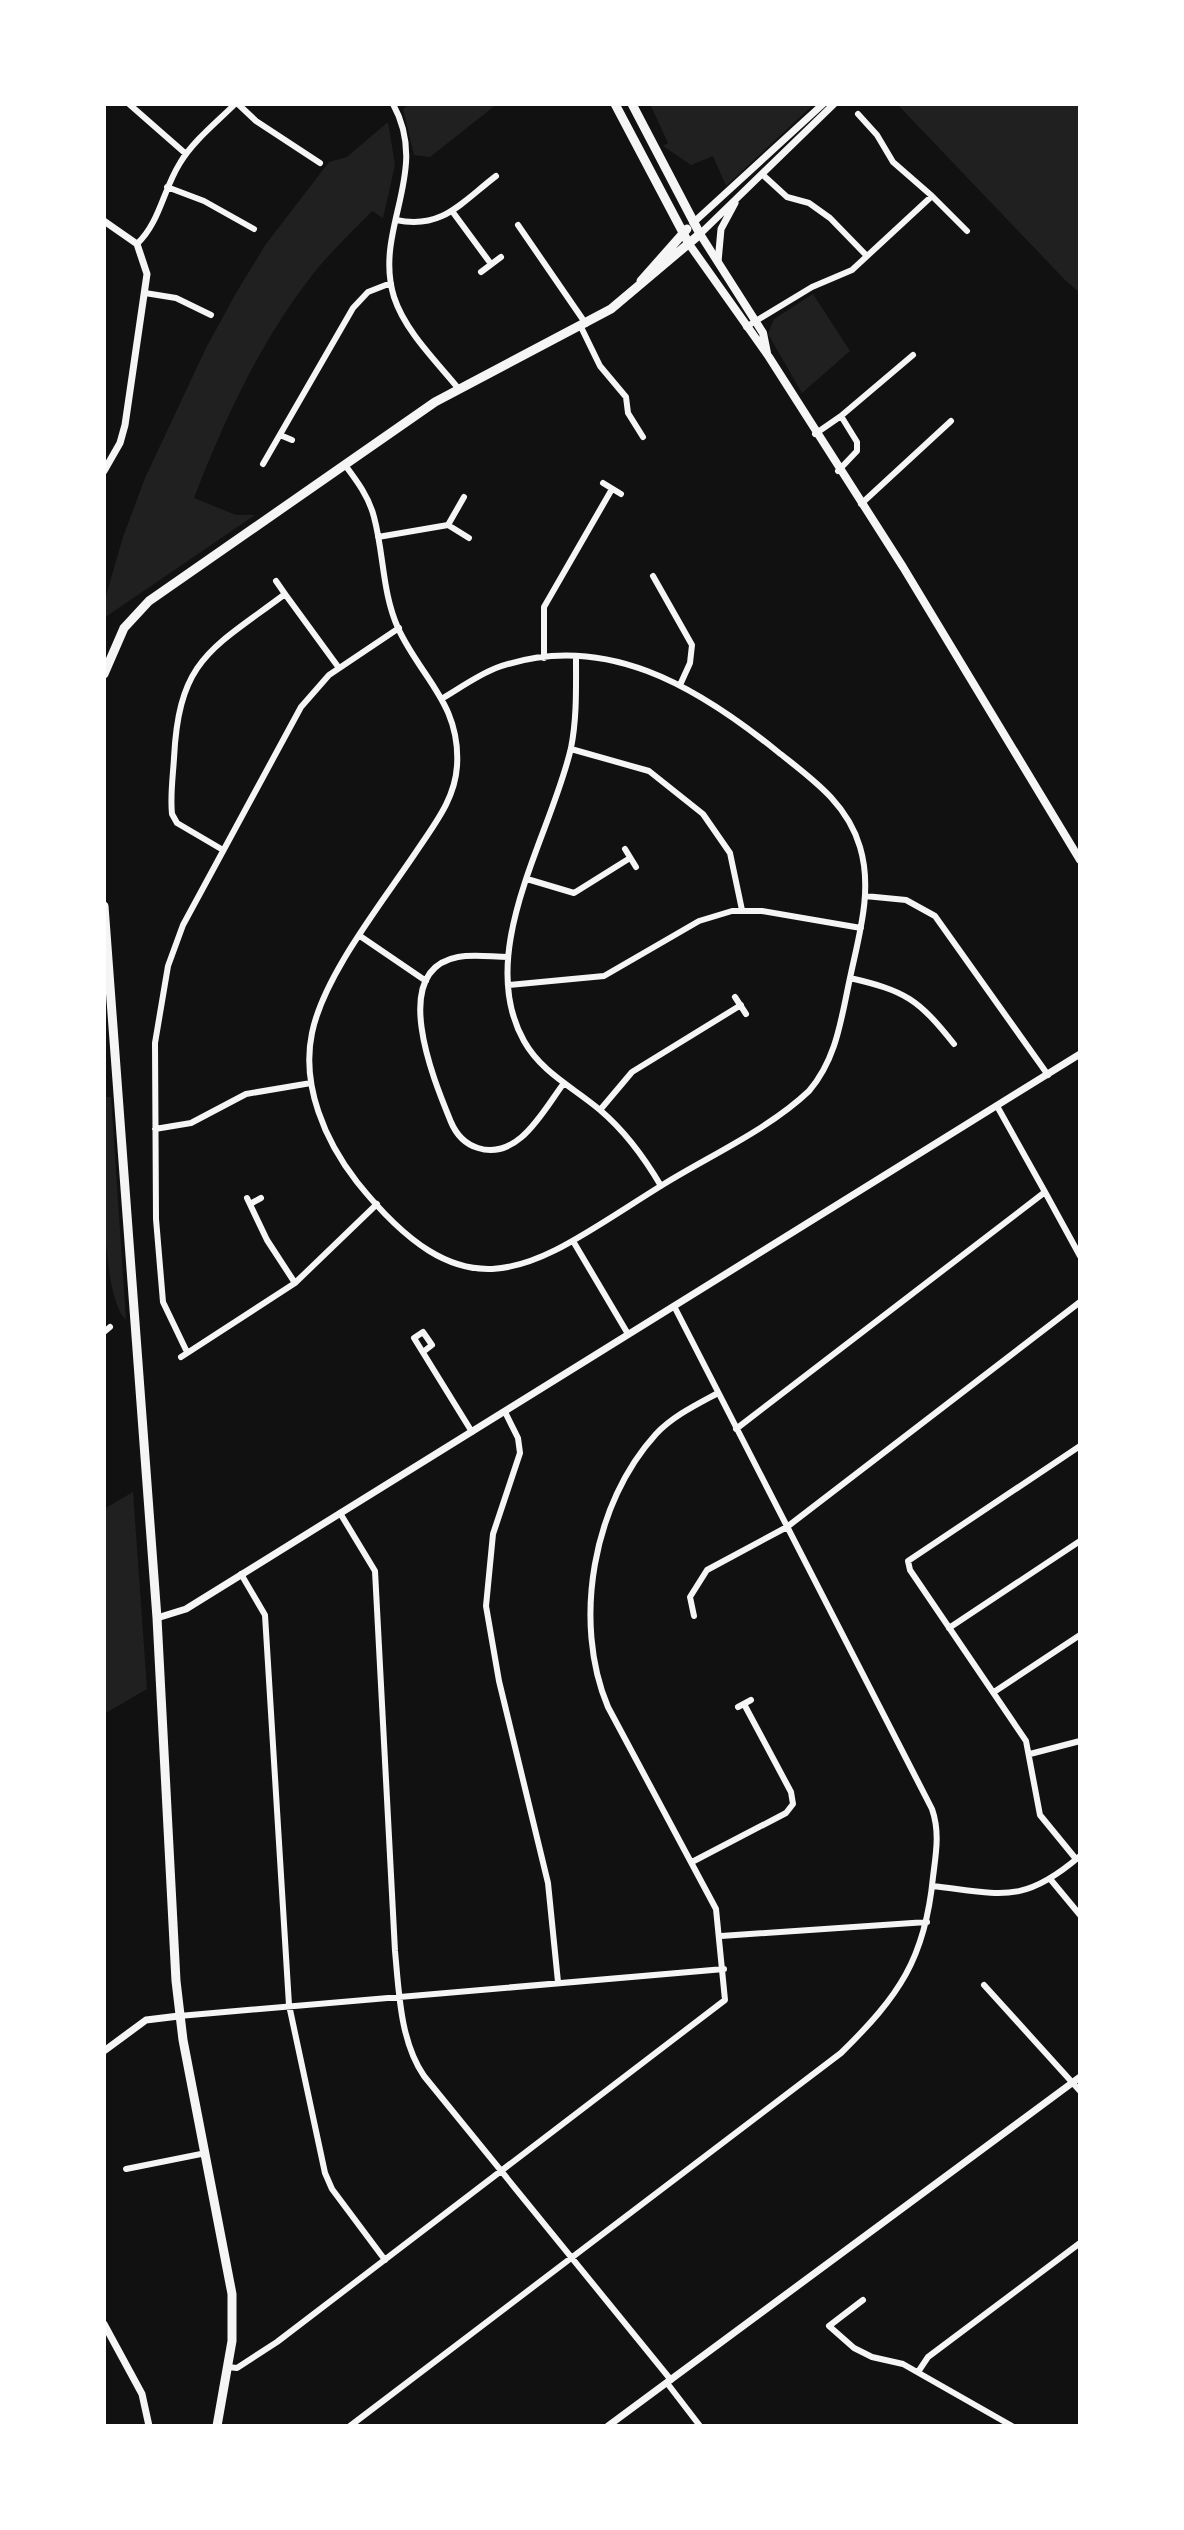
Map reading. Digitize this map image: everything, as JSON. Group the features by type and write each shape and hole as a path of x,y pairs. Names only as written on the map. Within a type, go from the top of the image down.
{"main road":[{"path":"615,104 689,244 769,357 838,471 910,578 1080,860"},
{"path":"632,104 693,223 756,322 769,357"},
{"path":"629,296 693,223"},
{"path":"104,674 124,628 149,601 458,388 584,326 629,296 700,234"},
{"path":"104,906 157,1618 179,2016 232,2294 228,2367 217,2426"}],"street":[{"path":"129,104 186,154"},
{"path":"137,244 154,225 167,187 186,154 236,104 320,163"},
{"path":"393,104 404,131 408,158 390,247 391,283 404,318 458,388"},
{"path":"693,223 823,104"},
{"path":"700,234 834,104"},
{"path":"858,114 877,135 893,162 967,231"},
{"path":"312,155 318,147"},
{"path":"479,174 487,183"},
{"path":"763,175 787,197 809,203 830,218 867,256"},
{"path":"396,220 425,224 452,211 496,176"},
{"path":"167,187 254,229"},
{"path":"746,327 812,287 852,270 932,196"},
{"path":"718,262 721,229 738,198"},
{"path":"452,211 491,264"},
{"path":"243,222 249,213"},
{"path":"104,221 137,244 146,264 145,293 125,425 120,443 104,471"},
{"path":"518,225 584,326 600,366 626,397 628,413 643,437"},
{"path":"481,272 501,257"},
{"path":"263,464 353,308 368,292 391,283"},
{"path":"145,293 172,297 211,315"},
{"path":"199,308 205,299"},
{"path":"815,434 913,355"},
{"path":"838,471 857,451 857,442 841,416"},
{"path":"861,504 951,421"},
{"path":"280,435 292,440"},
{"path":"345,465 369,502 385,583 399,628 443,698 454,727 457,749 451,797 360,936 316,1016 309,1050 311,1083 319,1113 334,1146 353,1177 377,1204 416,1241 440,1257 467,1266 501,1270 520,1266 573,1241 809,1091 833,1051 861,928 865,896 860,845 837,803 730,713 680,685 629,663 576,656 544,658 491,670 443,698"},
{"path":"603,483 621,494"},
{"path":"544,658 544,607 612,489"},
{"path":"448,525 464,497"},
{"path":"378,537 448,525 469,538"},
{"path":"653,576 692,645 690,663 680,685"},
{"path":"657,584 667,578"},
{"path":"276,581 339,668"},
{"path":"223,850 172,817 175,738 183,694 196,667 209,650 285,594"},
{"path":"377,1204 295,1283 183,1354 161,1294 155,1043 164,981 179,933 301,707 339,668 399,628"},
{"path":"576,656 571,749 527,879 508,957 509,985 514,1016 525,1042 543,1066 600,1110 643,1156 661,1186"},
{"path":"571,749 649,771 703,814 730,853 742,910"},
{"path":"625,849 636,867"},
{"path":"527,879 574,893 630,858"},
{"path":"865,896 906,900 935,916 1048,1075"},
{"path":"509,985 604,976 699,921 742,910 861,928"},
{"path":"360,936 426,981"},
{"path":"508,957 456,957 440,966 426,981 418,1003 418,1018 447,1114 465,1141 492,1150 515,1143 564,1083"},
{"path":"850,978 892,988 909,996 930,1014 954,1044"},
{"path":"735,997 746,1014"},
{"path":"600,1110 632,1072 741,1005"},
{"path":"157,1618 186,1609 1080,1054"},
{"path":"155,1129 191,1123 246,1094 311,1083"},
{"path":"997,1106 1080,1256"},
{"path":"736,1429 1045,1192"},
{"path":"261,1198 249,1201 267,1240 295,1283"},
{"path":"573,1241 628,1334"},
{"path":"694,1616 690,1597 707,1570 787,1527 1080,1302"},
{"path":"350,2426 841,2053 905,1982 927,1922 937,1833 932,1809 674,1306"},
{"path":"423,1352 472,1432"},
{"path":"228,2367 237,2368 250,2361 721,2005 727,1992 716,1909 605,1698 593,1660 590,1615 604,1536 633,1466 668,1423 718,1393"},
{"path":"505,1412 518,1438 520,1453 493,1534 486,1588 487,1616 499,1681 548,1883 558,1982"},
{"path":"932,1886 1014,1893 1037,1888 1078,1857 1040,1815 1026,1741 910,1570 908,1561 1080,1446"},
{"path":"340,1513 375,1571 399,1995 417,2067 572,2256 700,2426"},
{"path":"949,1628 1080,1541"},
{"path":"241,1574 265,1615 289,2005 325,2173 332,2189 385,2260"},
{"path":"994,1692 1080,1635"},
{"path":"692,1862 786,1813 793,1804 791,1792 744,1704"},
{"path":"1030,1754 1080,1741"},
{"path":"1051,1880 1080,1915"},
{"path":"721,1936 927,1922"},
{"path":"104,2051 146,2020 399,1995 724,1969"},
{"path":"984,1985 1080,2091"},
{"path":"608,2426 1080,2077"},
{"path":"126,2169 206,2153"},
{"path":"918,2372 928,2357 1080,2243"},
{"path":"819,2333 863,2300"},
{"path":"104,2324 142,2394 149,2426"},
{"path":"829,2326 840,2339 868,2356 903,2364 1012,2426"}],"shaded area":[{"path":"410,104 497,104 430,157 414,155 403,109"},
{"path":"650,104 814,104 726,186 713,156 691,165 663,146 668,143"},
{"path":"897,104 1080,104 1080,293 1065,280"},
{"path":"388,122 395,165 383,218 372,211 313,274 276,326 245,382 194,498 236,515 255,515 104,618 104,603 123,537 145,478 206,348 236,293 266,244 329,162 347,157"},
{"path":"813,294 850,351 802,393 768,334 774,319"},
{"path":"104,1086 107,1097 111,1097 126,1320 117,1304 106,1246"},
{"path":"133,1492 147,1689 104,1714 104,1509"}]}
